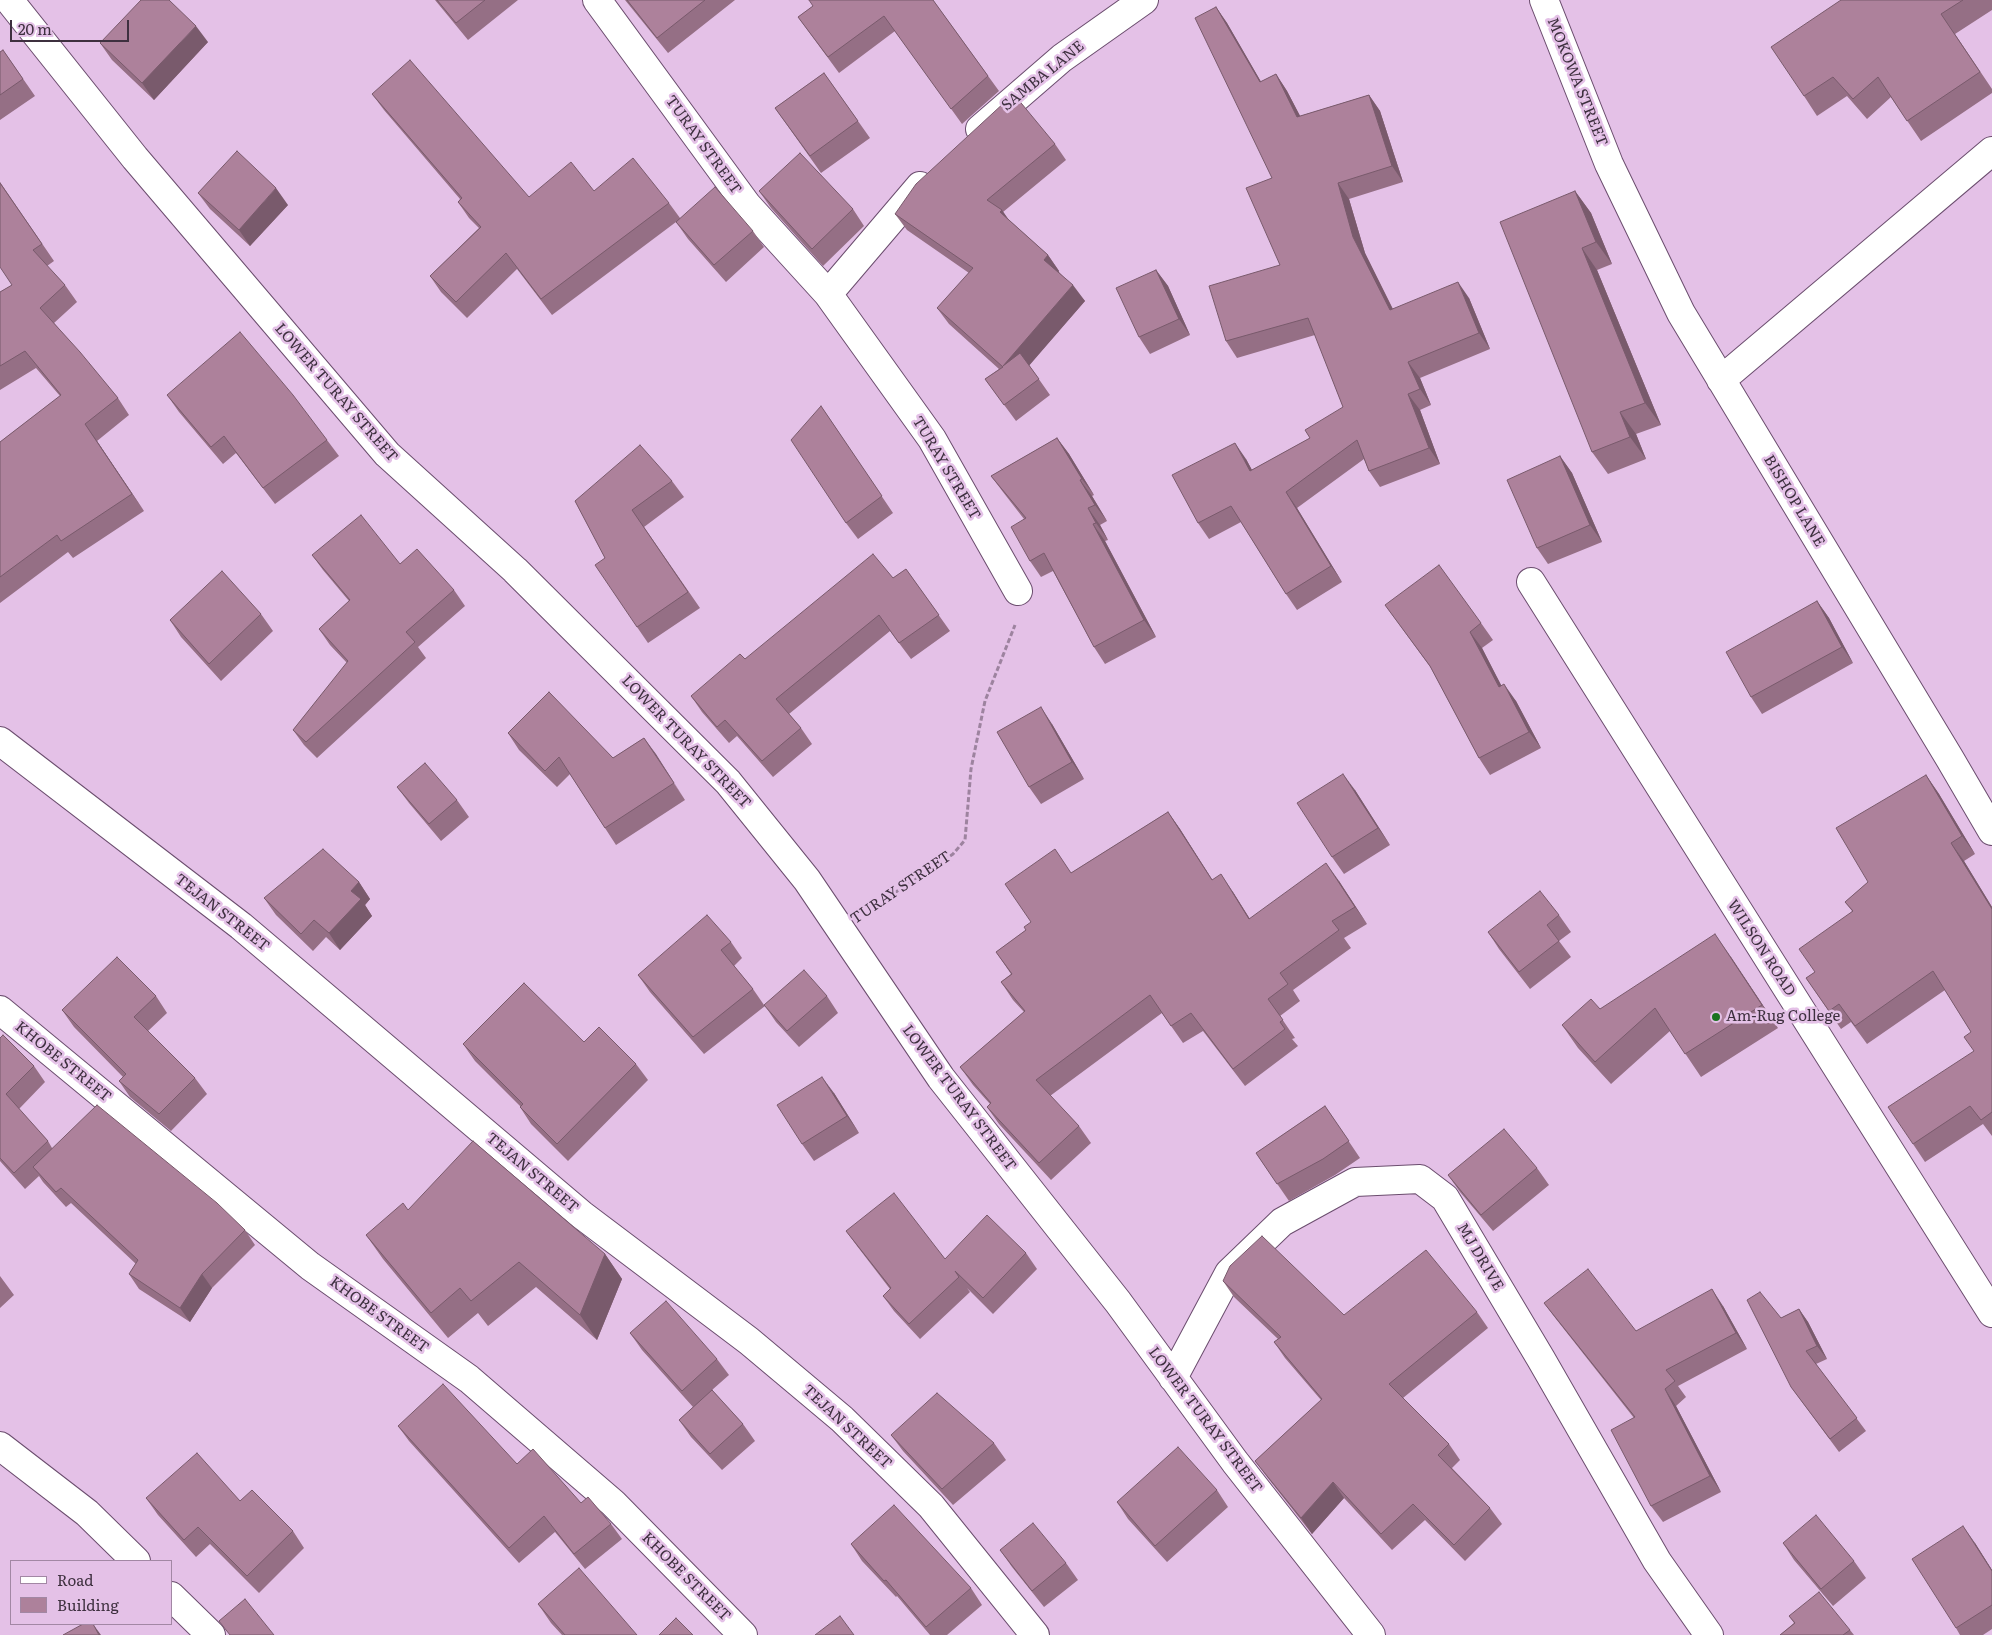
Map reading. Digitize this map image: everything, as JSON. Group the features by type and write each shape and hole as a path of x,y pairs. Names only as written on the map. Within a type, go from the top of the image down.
{"street":[{"name":"LOWER TURAY STREET","path":"8,0 135,158 387,454 515,570 728,782 807,880 940,1078 1118,1302 1235,1462 1371,1635"},
{"name":"TURAY STREET","path":"597,0 747,205 828,294 932,439 1018,590"},
{"name":"SAMBA LANE","path":"962,146 988,121 1062,58 1144,0"},
{"name":"MOKOWA STREET","path":"1544,0 1609,164"},
{"path":"1721,380 1992,150"},
{"name":"BISHOP LANE","path":"1609,164 1681,313 1992,832"},
{"path":"828,294 914,191 934,172"},
{"name":"WILSON ROAD","path":"1531,582 1992,1313"},
{"name":"TEJAN STREET","path":"0,741 241,926 582,1215 749,1341 842,1418 931,1506 1035,1635"},
{"name":"KHOBE STREET","path":"0,1010 310,1266 469,1379 613,1503 743,1635"},
{"name":"MJ DRIVE","path":"1173,1378 1229,1273 1282,1222 1356,1182 1420,1179 1445,1198 1541,1359 1657,1562 1709,1635"},
{"path":"0,1446 87,1513 135,1560"},
{"path":"172,1597 211,1635"}],"path":[{"name":"TURAY STREET","path":"840,929 953,854 965,840 971,769 985,701 1020,612 1018,590"}],"building":[{"path":"141,0 169,0 196,26 142,83 100,43"},
{"path":"437,0 485,0 456,23"},
{"path":"627,0 705,0 657,38"},
{"path":"809,0 933,0 988,76 951,109 884,16 828,57 798,17 813,6"},
{"path":"1841,0 1963,0 1941,14 1980,72 1907,121 1878,77 1853,99 1833,77 1804,96 1771,47"},
{"path":"1216,7 1260,82 1276,74 1297,117 1369,95 1392,166 1338,183 1353,237 1390,310 1458,282 1479,333 1408,362 1420,389 1408,394 1429,448 1369,471 1357,440 1286,492 1331,566 1286,594 1231,506 1198,523 1172,475 1235,443 1250,471 1310,438 1305,430 1343,407 1308,318 1226,341 1209,286 1280,265 1246,188 1272,178 1195,18"},
{"path":"3,50 23,79 0,95 0,52"},
{"path":"410,60 529,197 571,162 594,191 633,158 669,203 541,299 506,253 456,302 430,276 481,227 458,202 462,198 372,94"},
{"path":"824,73 858,121 810,156 775,108"},
{"path":"1017,98 1055,144 987,200 1002,210 1000,212 1048,255 1044,260 1073,285 1003,366 1020,353 1039,379 1004,405 985,379 1003,367 937,308 973,268 895,214 916,184 1006,101 1009,104"},
{"path":"237,151 276,188 239,230 198,193"},
{"path":"800,153 853,209 812,249 759,191"},
{"path":"0,183 42,244 33,250 65,285 40,308 118,398 85,424 132,494 61,541 57,535 0,577 0,442 61,395 25,351 0,366 0,292 12,285 0,267"},
{"path":"715,187 753,231 714,265 676,222"},
{"path":"1575,191 1596,242 1582,248 1645,403 1620,412 1630,437 1592,452 1500,222"},
{"path":"1156,270 1179,319 1139,337 1116,288"},
{"path":"240,332 293,395 327,440 263,488 224,436 211,447 167,395"},
{"path":"821,406 882,496 846,523 791,440"},
{"path":"1057,438 1082,479 1080,480 1095,505 1088,508 1096,523 1093,524 1144,620 1094,647 1044,553 1030,561 1011,527 1026,518 991,476"},
{"path":"640,445 672,481 632,510 688,592 637,627 595,565 605,558 575,501"},
{"path":"1560,456 1590,525 1537,548 1507,480"},
{"path":"361,515 400,564 417,549 454,590 406,632 415,642 306,742 293,730 348,661 319,629 350,600 312,555"},
{"path":"873,554 893,578 906,569 939,615 899,643 879,615 776,699 801,728 762,761 725,720 717,727 691,696 740,654 745,659"},
{"path":"1439,565 1481,623 1470,632 1499,687 1504,684 1529,732 1479,758 1430,666 1385,605"},
{"path":"222,571 261,614 209,664 170,620"},
{"path":"1817,601 1842,647 1751,697 1726,652"},
{"path":"549,692 613,758 644,738 674,783 605,828 559,757 545,771 508,733"},
{"path":"1041,707 1072,762 1029,787 997,732"},
{"path":"425,763 457,800 429,824 397,787"},
{"path":"1343,774 1378,828 1332,857 1297,803"},
{"path":"1926,775 1962,836 1951,843 1992,909 1992,1112 1981,1120 1970,1106 1913,1144 1888,1107 1974,1051 1964,1037 1971,1032 1933,971 1855,1026 1839,1004 1829,1011 1806,978 1815,972 1799,949 1853,911 1845,902 1868,882 1836,828"},
{"path":"1168,812 1212,880 1221,874 1249,919 1326,863 1355,907 1332,921 1339,930 1280,973 1288,984 1268,999 1283,1020 1280,1022 1285,1029 1233,1069 1191,1013 1171,1026 1150,995 1036,1080 1079,1126 1039,1163 987,1107 991,1103 960,1067 1025,1011 1001,982 1012,974 996,952 1026,930 1024,927 1031,922 1005,884 1055,849 1071,873"},
{"path":"323,849 359,882 351,891 361,899 329,933 314,920 301,934 264,898"},
{"path":"1540,891 1559,915 1547,925 1559,941 1519,972 1488,932"},
{"path":"707,915 731,942 721,950 753,989 693,1037 638,975"},
{"path":"1715,934 1762,1005 1685,1054 1655,1008 1595,1062 1562,1025 1591,999 1600,1009"},
{"path":"117,957 156,996 134,1017 195,1078 159,1114 119,1081 126,1074 62,1010"},
{"path":"804,970 827,996 787,1031 764,1005"},
{"path":"524,983 584,1042 599,1027 636,1064 557,1144 520,1107 523,1104 463,1044"},
{"path":"3,1035 34,1066 6,1094 48,1141 14,1173 0,1158 0,1038"},
{"path":"822,1077 847,1116 802,1144 777,1105"},
{"path":"97,1105 217,1203 245,1230 202,1274 180,1308 129,1274 138,1260 61,1188 56,1192 33,1167"},
{"path":"1325,1106 1349,1141 1323,1159 1277,1184 1256,1153"},
{"path":"1504,1129 1537,1168 1481,1215 1448,1175"},
{"path":"473,1141 605,1254 580,1315 519,1262 471,1301 460,1288 431,1313 366,1235 403,1203 408,1210"},
{"path":"894,1193 945,1259 987,1215 1026,1253 983,1298 955,1271 959,1277 909,1324 883,1296 891,1288 846,1231"},
{"path":"1262,1236 1344,1315 1426,1250 1477,1312 1389,1384 1449,1444 1438,1455 1490,1508 1454,1545 1413,1504 1381,1534 1333,1482 1301,1518 1255,1461 1322,1399 1274,1342 1281,1337 1223,1281 1230,1266"},
{"path":"1588,1269 1636,1331 1712,1289 1736,1333 1666,1370 1675,1381 1665,1389 1710,1476 1651,1506 1611,1430 1635,1417 1544,1303"},
{"path":"1760,1292 1781,1318 1799,1309 1817,1346 1806,1351 1857,1418 1830,1439 1791,1387 1747,1300"},
{"path":"666,1301 717,1359 682,1391 630,1333"},
{"path":"443,1384 517,1464 533,1449 581,1503 588,1497 611,1524 574,1554 544,1516 509,1548 398,1426"},
{"path":"712,1390 743,1424 710,1454 679,1420"},
{"path":"937,1393 994,1443 942,1489 891,1435"},
{"path":"1178,1447 1217,1490 1155,1546 1117,1502"},
{"path":"197,1453 240,1501 252,1490 293,1531 247,1576 198,1527 184,1540 146,1498"},
{"path":"894,1505 971,1588 926,1627 886,1580 884,1581 851,1544"},
{"path":"1816,1515 1854,1561 1821,1589 1783,1543"},
{"path":"1033,1523 1066,1563 1032,1591 1000,1550"},
{"path":"1963,1526 1992,1571 1992,1605 1956,1628 1912,1559"},
{"path":"579,1568 637,1635 565,1635 538,1604"},
{"path":"1819,1592 1850,1630 1843,1635 1780,1635 1795,1623 1789,1616"},
{"path":"245,1599 274,1635 230,1635 219,1621"},
{"path":"840,1616 854,1635 815,1635"},
{"path":"676,1618 693,1635 659,1635"},
{"path":"81,1625 94,1625 99,1635 63,1635"}],"place":[{"name":"Am-Rug College","path":"1716,1017"}]}
